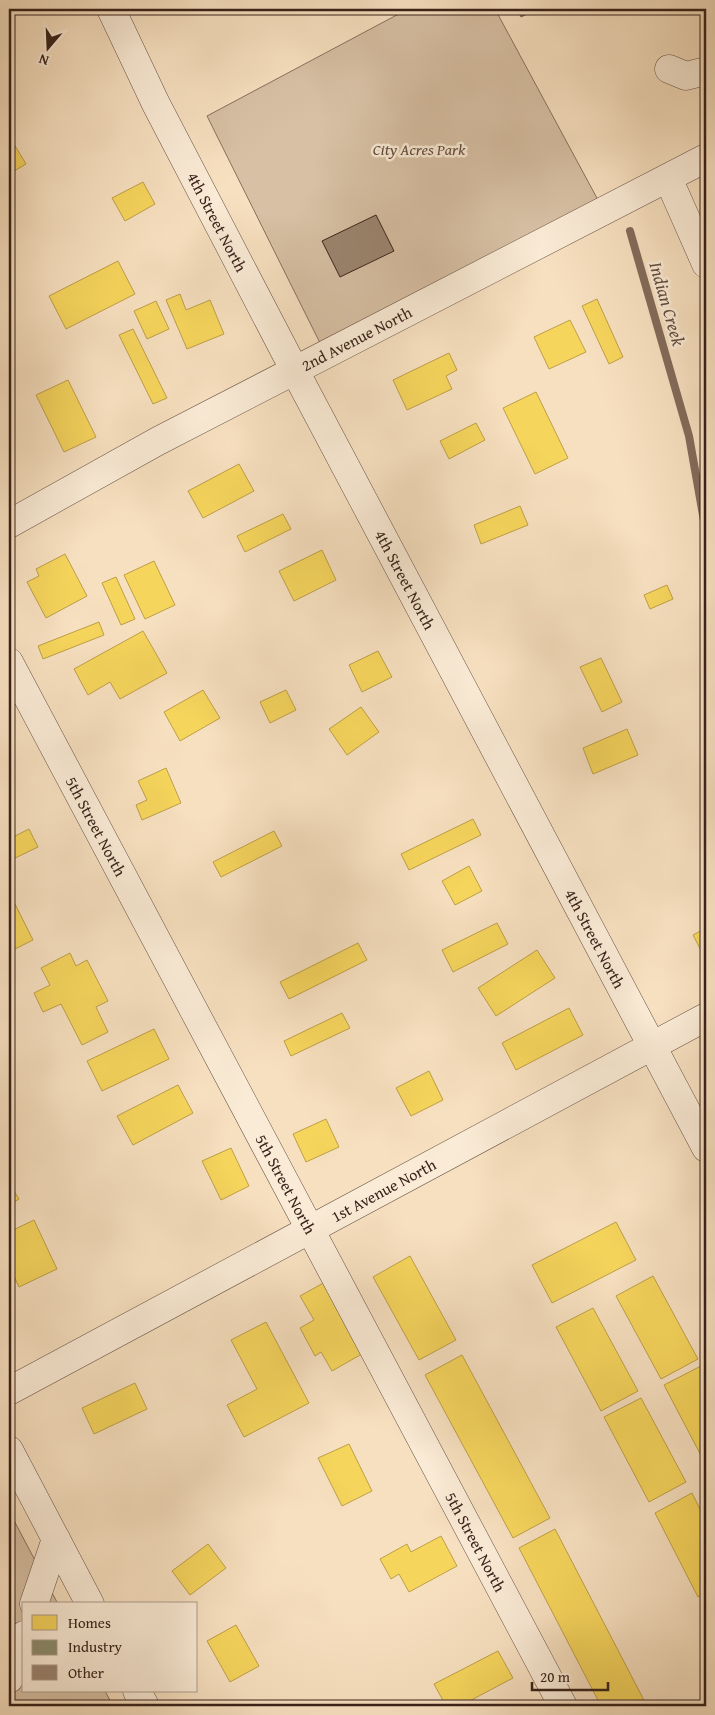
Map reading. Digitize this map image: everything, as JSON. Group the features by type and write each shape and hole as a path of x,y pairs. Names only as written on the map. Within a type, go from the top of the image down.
{"street":[{"name":"4th Street North","path":"111,9 156,104 295,371 706,1148"},
{"path":"669,69 686,76 706,71"},
{"name":"2nd Avenue North","path":"9,524 158,441 706,158"},
{"path":"668,178 706,264"},
{"name":"5th Street North","path":"9,662 562,1706"},
{"name":"1st Avenue North","path":"9,1391 706,1017"},
{"path":"9,1450 89,1602"},
{"path":"35,1602 56,1539"},
{"path":"9,1679 22,1641"},
{"path":"138,1692 145,1706"}],"green space":[{"name":"City Acres Park","path":"408,9 495,9 598,200 322,347 207,116"},
{"path":"9,1511 57,1602 22,1602 22,1692 106,1692 113,1706 9,1706"}],"building: Homes":[{"path":"11,139 26,164 9,174 9,141"},
{"path":"143,182 155,204 125,221 112,198"},
{"path":"118,261 135,294 66,329 49,296"},
{"path":"180,294 186,310 210,300 224,334 187,349 166,300"},
{"path":"597,299 623,357 609,364 582,306"},
{"path":"156,301 169,329 147,339 134,311"},
{"path":"570,320 586,352 549,369 534,337"},
{"path":"133,329 167,398 153,404 119,335"},
{"path":"449,353 457,370 446,376 452,389 407,410 393,380"},
{"path":"68,380 96,437 64,452 36,395"},
{"path":"536,392 568,458 535,474 503,408"},
{"path":"476,423 485,440 449,459 440,441"},
{"path":"9,428 14,440 9,442"},
{"path":"239,464 254,491 203,518 188,491"},
{"path":"520,506 528,525 481,544 474,525"},
{"path":"283,514 291,529 245,552 237,536"},
{"path":"322,550 336,580 294,601 279,571"},
{"path":"65,554 87,596 46,618 27,582 39,576 36,569"},
{"path":"154,561 175,605 145,619 124,575"},
{"path":"116,577 135,619 121,625 102,583"},
{"path":"667,585 673,599 650,609 644,595"},
{"path":"99,622 104,635 43,659 38,646"},
{"path":"143,631 167,673 120,699 110,682 88,695 74,669"},
{"path":"378,651 392,677 362,692 349,665"},
{"path":"601,658 622,702 602,712 580,667"},
{"path":"203,690 220,718 180,741 164,712"},
{"path":"286,690 296,710 270,723 260,702"},
{"path":"361,707 379,732 347,755 329,729"},
{"path":"627,729 638,755 593,774 583,748"},
{"path":"166,768 181,803 142,820 136,805 147,800 138,781"},
{"path":"473,819 481,835 409,870 401,854"},
{"path":"29,829 38,847 9,861 9,839"},
{"path":"274,831 282,846 221,877 213,862"},
{"path":"469,866 482,891 455,905 442,881"},
{"path":"15,904 33,940 9,952 9,907"},
{"path":"497,923 508,944 453,972 442,950"},
{"path":"706,928 706,960 693,935"},
{"path":"358,943 367,960 289,999 280,982"},
{"path":"537,950 555,978 496,1016 478,988"},
{"path":"70,953 76,966 87,960 108,1001 96,1007 108,1032 82,1045 61,1004 43,1012 34,993 50,985 41,968"},
{"path":"569,1008 583,1035 516,1070 502,1043"},
{"path":"342,1013 350,1028 291,1056 284,1041"},
{"path":"154,1029 169,1059 102,1091 87,1061"},
{"path":"429,1071 443,1100 411,1116 396,1088"},
{"path":"178,1085 193,1113 133,1145 117,1116"},
{"path":"326,1119 339,1147 306,1162 293,1134"},
{"path":"231,1148 249,1186 221,1200 202,1161"},
{"path":"9,1183 19,1199 9,1205"},
{"path":"34,1220 57,1269 19,1287 9,1266 9,1232"},
{"path":"616,1222 636,1260 552,1303 532,1265"},
{"path":"410,1256 456,1340 419,1360 373,1277"},
{"path":"653,1276 698,1359 661,1379 616,1296"},
{"path":"327,1281 367,1351 332,1371 321,1352 315,1356 300,1328 314,1320 300,1296"},
{"path":"593,1308 638,1391 601,1411 556,1327"},
{"path":"266,1322 309,1403 244,1437 227,1405 257,1389 231,1340"},
{"path":"462,1355 550,1518 513,1538 425,1375"},
{"path":"701,1366 706,1376 706,1465 664,1385"},
{"path":"135,1383 147,1409 94,1434 82,1408"},
{"path":"641,1398 686,1482 649,1502 604,1417"},
{"path":"349,1444 372,1491 342,1506 318,1458"},
{"path":"692,1493 706,1521 706,1593 698,1597 655,1513"},
{"path":"555,1529 647,1706 601,1706 519,1548"},
{"path":"441,1536 457,1566 409,1592 399,1574 391,1579 380,1559 407,1544 411,1552"},
{"path":"208,1544 226,1568 190,1595 172,1571"},
{"path":"236,1625 259,1666 230,1682 207,1641"},
{"path":"498,1651 513,1678 460,1706 446,1706 434,1684"}],"building: Industry":[{"path":"517,9 538,9 521,17"}],"building: Other":[{"path":"376,215 394,251 340,277 322,241"}],"waterway":[{"name":"Indian Creek","path":"630,231 689,436 706,532"}]}
